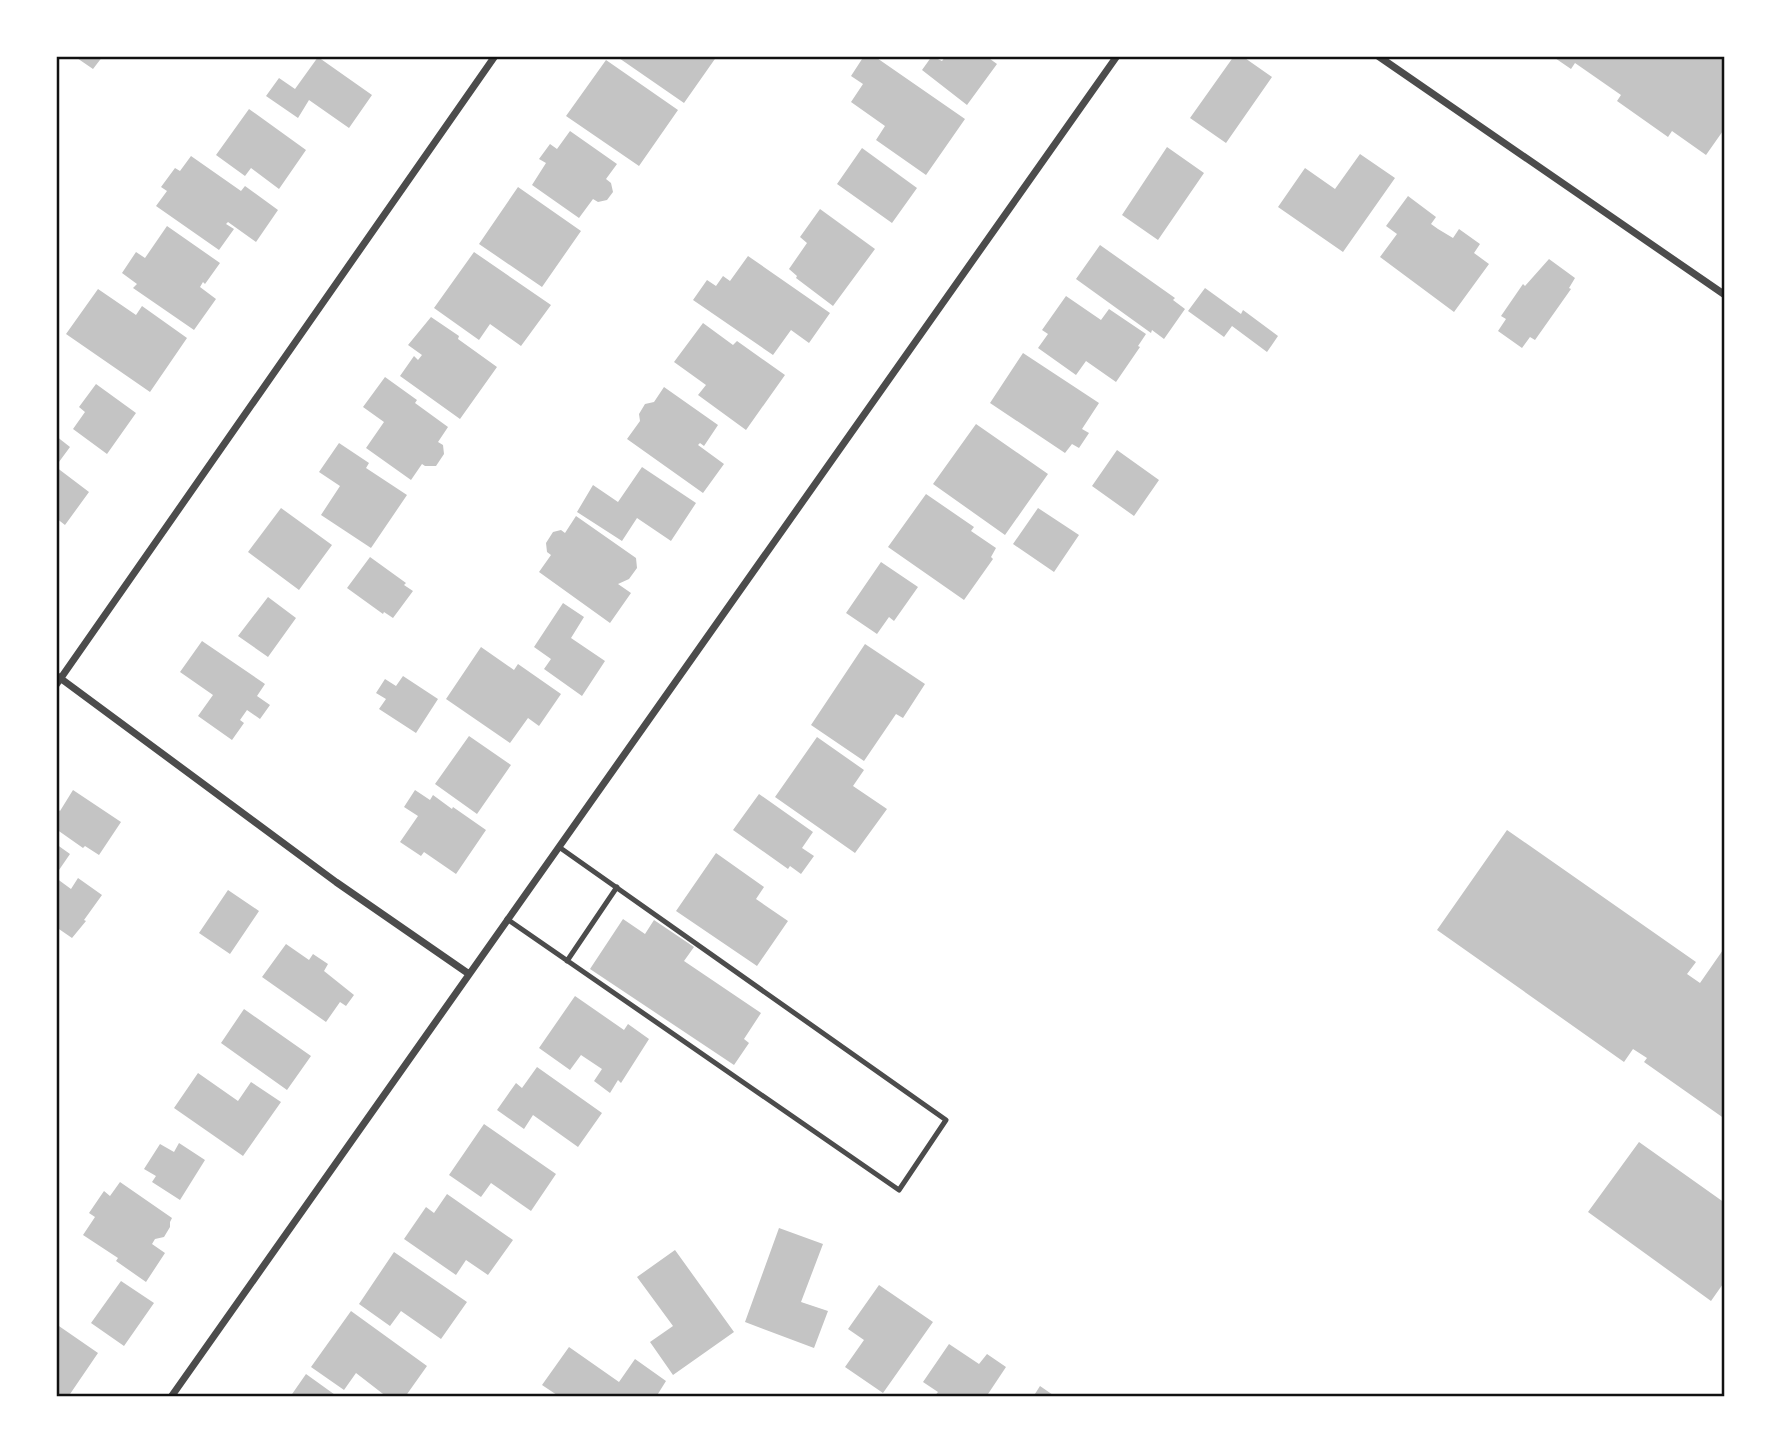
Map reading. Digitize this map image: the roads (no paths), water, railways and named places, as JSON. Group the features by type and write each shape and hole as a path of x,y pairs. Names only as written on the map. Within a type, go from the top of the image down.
{"street":[{"path":"469,974 336,882 58,679 495,56"},
{"path":"172,1397 1117,56"},
{"path":"1378,56 1725,295"}],"lane":[{"path":"508,919 899,1190 946,1120 559,847"},
{"path":"566,961 617,887"}]}
